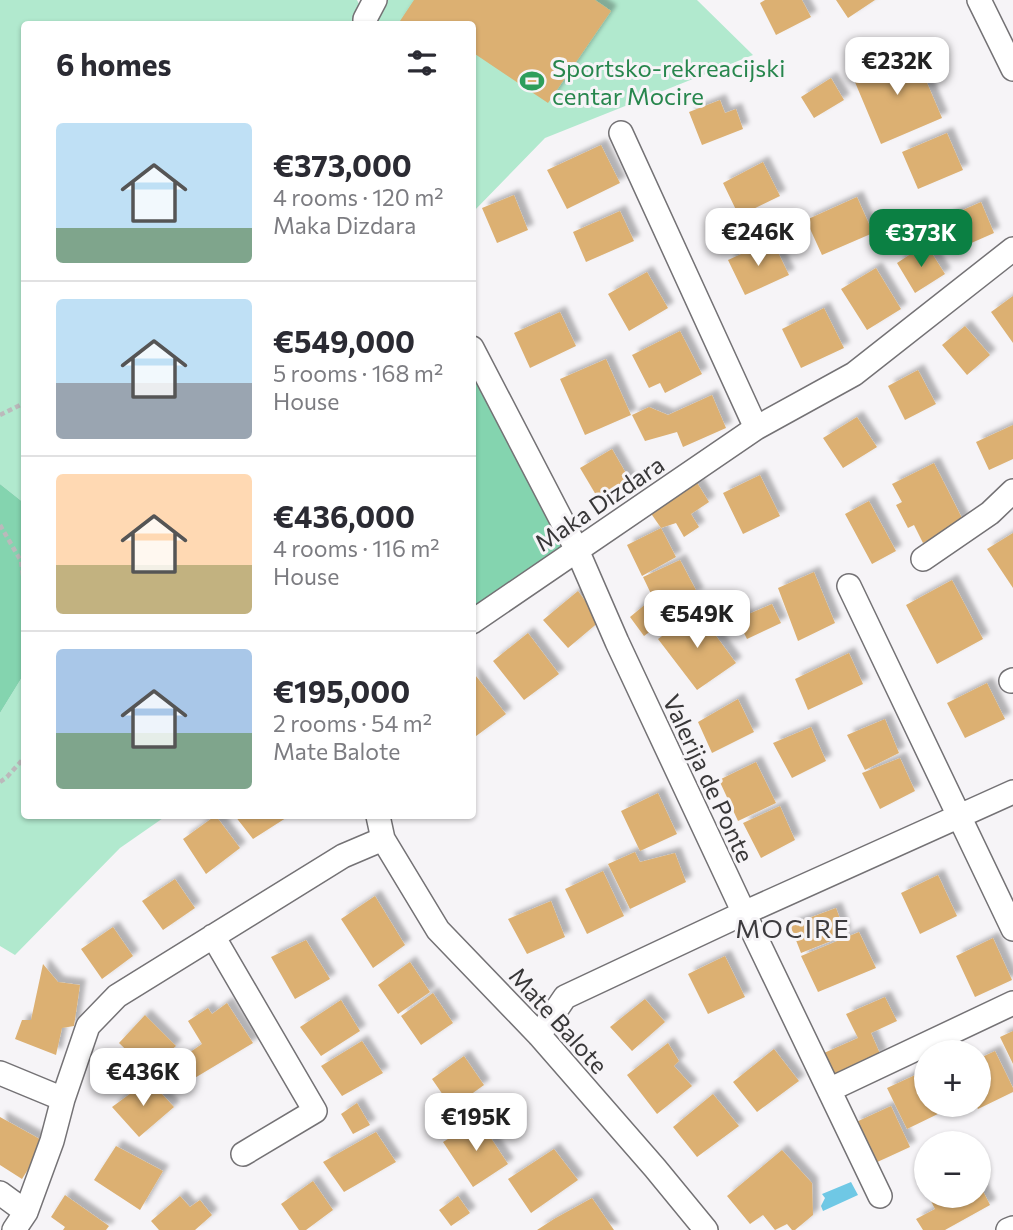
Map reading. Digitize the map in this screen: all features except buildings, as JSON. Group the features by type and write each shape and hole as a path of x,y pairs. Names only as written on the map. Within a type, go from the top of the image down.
{"street":[{"path":"366,21 375,0"},
{"path":"987,3 1013,69"},
{"path":"621,133 756,428"},
{"name":"Maka Dizdara","path":"476,619 756,428 855,373 1013,248"},
{"name":"Valerija de Ponte","path":"476,356 577,550 617,642 744,913 880,1196"},
{"path":"923,559 990,513 1013,491"},
{"path":"849,586 1013,929"},
{"path":"539,1035 565,997 1013,792"},
{"path":"20,1221 52,1141 63,1099 88,1027 117,996 343,856 383,839 379,819"},
{"name":"Mate Balote","path":"383,839 438,930 539,1035 706,1230"},
{"path":"213,936 315,1111 243,1154"},
{"path":"829,1090 1013,1003"},
{"path":"0,1073 63,1099"},
{"path":"0,1193 20,1221"}],"path":[{"path":"0,415 21,404"},
{"path":"0,525 21,561"},
{"path":"0,782 21,761"}],"green space":[{"path":"0,0 357,0 366,18 375,0 697,0 753,55 545,138 476,209 476,21 21,21 21,501 0,484"},
{"path":"476,356 577,550 476,619"},
{"path":"0,484 21,501 21,679 0,713"},
{"path":"21,679 21,819 162,819 120,848 15,955 0,946 0,713"}],"water":[{"path":"851,1182 858,1195 823,1211 821,1206 825,1198 822,1194"}],"place":[{"name":"Sportsko-rekreacijski centar Mocire","path":"532,81"}],"district":[{"name":"MOCIRE","path":"793,927"}]}
